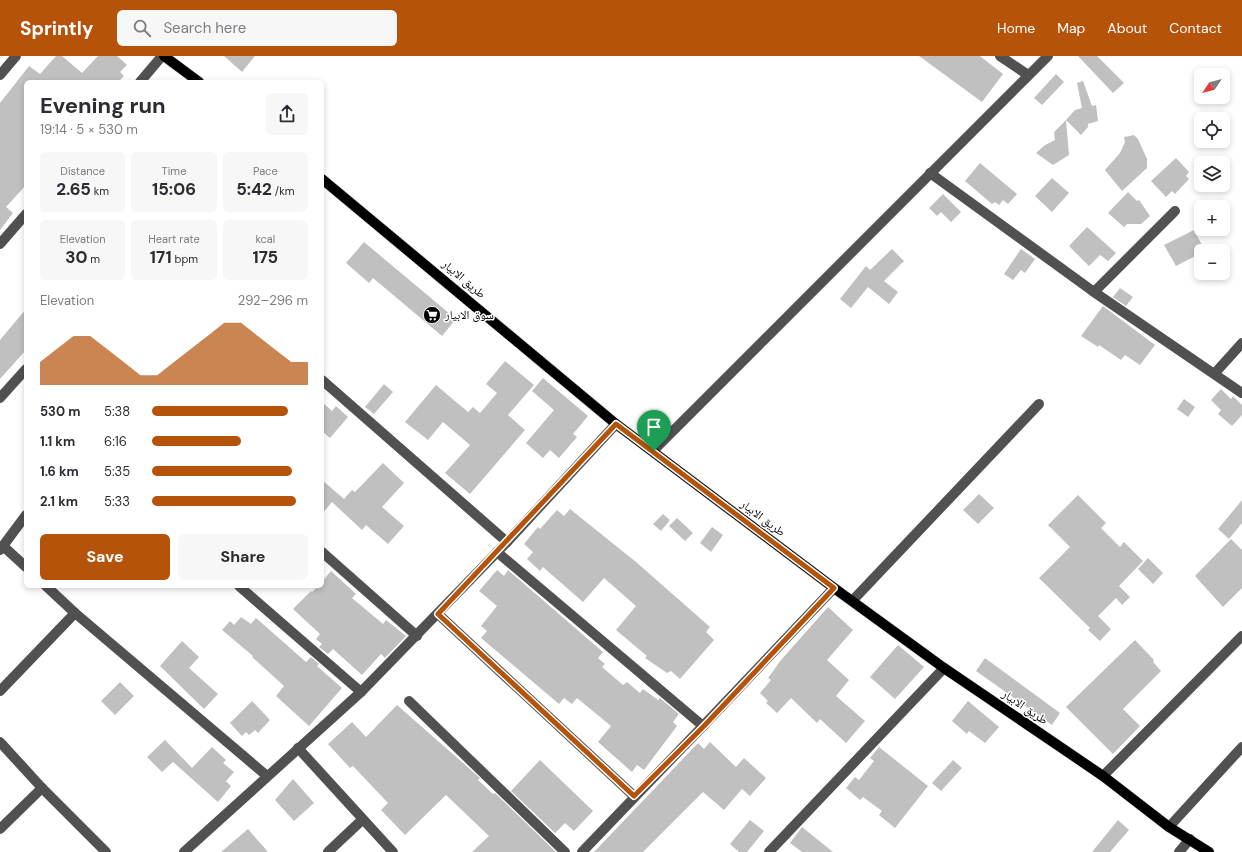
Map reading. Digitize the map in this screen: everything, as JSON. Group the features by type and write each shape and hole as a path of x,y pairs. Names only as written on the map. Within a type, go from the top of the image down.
{"main road":[{"path":"163,56 196,80"},
{"name":"طريق الابيار","path":"324,181 616,424 654,451 834,588 853,600 944,668 1103,776 1169,827 1209,852"}],"street":[{"path":"0,75 16,56"},
{"path":"142,80 163,56"},
{"path":"1000,56 1028,75"},
{"path":"654,451 1048,56"},
{"path":"930,174 1094,292 1215,373 1242,393"},
{"path":"1094,292 1175,211"},
{"path":"0,244 24,216"},
{"path":"1215,373 1242,343"},
{"path":"0,398 24,371"},
{"path":"324,382 507,542"},
{"path":"853,600 1039,404"},
{"path":"184,852 361,692 507,542 616,424"},
{"path":"24,518 1,548 24,565"},
{"path":"497,552 704,726"},
{"path":"324,554 416,636"},
{"path":"48,588 75,613 267,776"},
{"path":"241,588 361,692"},
{"path":"582,852 634,796 704,726 834,588"},
{"path":"0,691 75,613"},
{"path":"438,614 634,796"},
{"path":"1103,776 1242,636"},
{"path":"768,852 944,668"},
{"path":"409,701 565,852"},
{"path":"0,742 42,788 106,852"},
{"path":"1169,827 1242,746"},
{"path":"298,748 362,820 393,852"},
{"path":"0,829 42,788"},
{"path":"328,852 362,820"},
{"path":"1179,852 1190,839"}],"building":[{"path":"56,56 62,56 82,73 98,56 117,56 127,65 120,72 124,76 120,80 24,80 24,187 6,207 13,213 0,230 0,103 29,66 40,74"},
{"path":"224,56 255,56 242,72"},
{"path":"919,56 980,56 1003,74 982,102"},
{"path":"1078,56 1097,56 1124,83 1113,93"},
{"path":"1056,74 1064,82 1042,105 1034,98"},
{"path":"1083,81 1092,106 1096,105 1098,121 1088,124 1088,127 1081,135 1066,120 1075,110 1082,108 1077,83"},
{"path":"1066,120 1069,155 1053,165 1036,153 1045,145 1055,140 1054,132"},
{"path":"1134,135 1138,139 1147,159 1147,168 1122,191 1105,170 1120,153 1125,142 1124,137"},
{"path":"1176,158 1189,172 1186,176 1189,179 1175,194 1172,191 1166,197 1151,181"},
{"path":"980,163 1017,194 1008,204 1003,200 999,205 995,202 992,204 965,181"},
{"path":"1052,178 1069,193 1052,212 1035,196"},
{"path":"1128,192 1137,201 1139,200 1150,216 1141,224 1127,224 1124,227 1108,213"},
{"path":"943,194 961,212 951,222 941,212 937,216 929,208"},
{"path":"1087,227 1116,253 1108,261 1100,255 1089,266 1069,246"},
{"path":"1194,230 1194,236 1197,236 1201,244 1194,244 1194,257 1176,266 1164,245"},
{"path":"364,242 456,319 442,336 373,278 369,283 346,263"},
{"path":"892,249 904,261 884,281 898,292 889,304 868,287 851,308 840,299 866,266 870,270"},
{"path":"1021,249 1035,259 1025,273 1021,270 1013,280 1004,274"},
{"path":"1120,288 1133,297 1126,306 1113,297"},
{"path":"1103,306 1155,345 1140,365 1125,355 1121,360 1099,345 1098,347 1081,336"},
{"path":"24,311 24,352 0,379 0,340"},
{"path":"505,361 534,385 508,415 525,430 470,494 445,473 470,445 443,422 428,440 405,422 436,385 468,412 473,407 480,413 497,393 486,384"},
{"path":"543,378 588,416 573,434 577,437 559,458 550,450 543,458 526,443 554,410 532,391"},
{"path":"384,384 393,392 374,414 365,407"},
{"path":"1221,389 1231,399 1233,396 1242,405 1242,415 1232,426 1218,414 1221,410 1211,400"},
{"path":"1184,399 1195,407 1188,417 1177,409"},
{"path":"324,404 332,411 336,406 348,417 330,438 324,433"},
{"path":"383,463 404,483 382,507 404,526 388,544 366,525 362,530 332,502 324,512 324,482 344,499 352,490 355,492"},
{"path":"979,494 994,508 978,524 963,510"},
{"path":"1078,495 1106,523 1101,528 1120,547 1124,542 1143,561 1119,586 1130,597 1122,605 1116,598 1098,616 1111,629 1100,641 1088,630 1090,628 1039,578 1070,547 1048,525"},
{"path":"1242,500 1242,523 1229,539 1218,529"},
{"path":"570,509 636,562 710,627 706,632 714,640 680,679 671,671 667,673 645,658 647,656 616,630 636,606 604,578 583,602 543,567 540,571 527,559 533,552 524,544 538,527 540,529 557,510 564,516"},
{"path":"663,514 670,520 661,531 653,524"},
{"path":"677,518 693,533 685,541 669,526"},
{"path":"712,527 723,535 711,552 700,543"},
{"path":"1231,539 1242,550 1242,588 1223,607 1195,576"},
{"path":"1148,558 1163,573 1153,584 1138,569"},
{"path":"497,570 504,576 508,570 603,652 598,658 605,664 602,667 623,685 627,682 640,693 643,689 658,700 660,698 679,714 673,722 677,726 644,770 637,765 632,772 598,742 611,726 577,698 572,704 564,698 559,704 481,638 487,631 481,626 497,606 479,591"},
{"path":"331,571 356,594 352,598 383,624 386,620 406,636 385,658 381,654 362,675 333,649 328,654 319,647 322,644 316,639 320,634 293,609 311,591 312,592 316,588 324,588 324,580"},
{"path":"828,607 853,630 827,660 849,680 836,696 865,721 846,743 820,719 817,723 791,698 777,713 766,703 768,701 760,693 771,680 768,678 781,660"},
{"path":"241,617 251,624 256,618 306,662 311,657 319,664 317,666 342,688 309,726 276,696 284,686 252,657 253,656 222,630 230,621 234,625"},
{"path":"1135,640 1154,660 1153,662 1161,671 1123,709 1140,726 1113,754 1066,707"},
{"path":"182,641 199,657 189,668 218,694 204,709 160,666"},
{"path":"898,645 924,667 895,699 870,677"},
{"path":"985,658 1060,713 1052,725 976,671"},
{"path":"120,682 134,696 115,715 101,701"},
{"path":"252,701 270,720 258,733 255,730 249,735 246,732 242,736 230,723"},
{"path":"968,701 999,727 985,743 969,731 967,734 952,721"},
{"path":"397,705 480,778 478,780 493,794 495,793 556,852 472,852 489,836 446,795 405,835 381,810 388,803 353,766 350,768 328,744 352,722 366,737"},
{"path":"165,740 192,768 212,747 226,760 223,763 234,772 226,781 231,786 218,802 173,762 162,772 147,757"},
{"path":"710,742 736,767 744,758 766,778 750,796 742,789 724,810 703,792 643,852 594,852 698,743 704,749"},
{"path":"879,747 928,786 895,828 879,815 882,811 863,797 860,800 846,788 855,777 859,780 874,761 870,758"},
{"path":"540,760 593,811 574,831 565,823 555,833 511,791"},
{"path":"953,760 962,768 941,791 932,783"},
{"path":"293,779 314,803 294,821 275,800"},
{"path":"750,820 764,831 747,852 739,852 730,844"},
{"path":"1118,820 1129,830 1110,852 1092,852"},
{"path":"802,827 833,852 802,852 790,843"},
{"path":"248,829 268,852 221,852"}],"place":[{"name":"سوق الابيار","path":"432,315"}],"route":[{"path":"616,424 654,451 834,588 704,726 634,796 438,614 616,424"}]}
